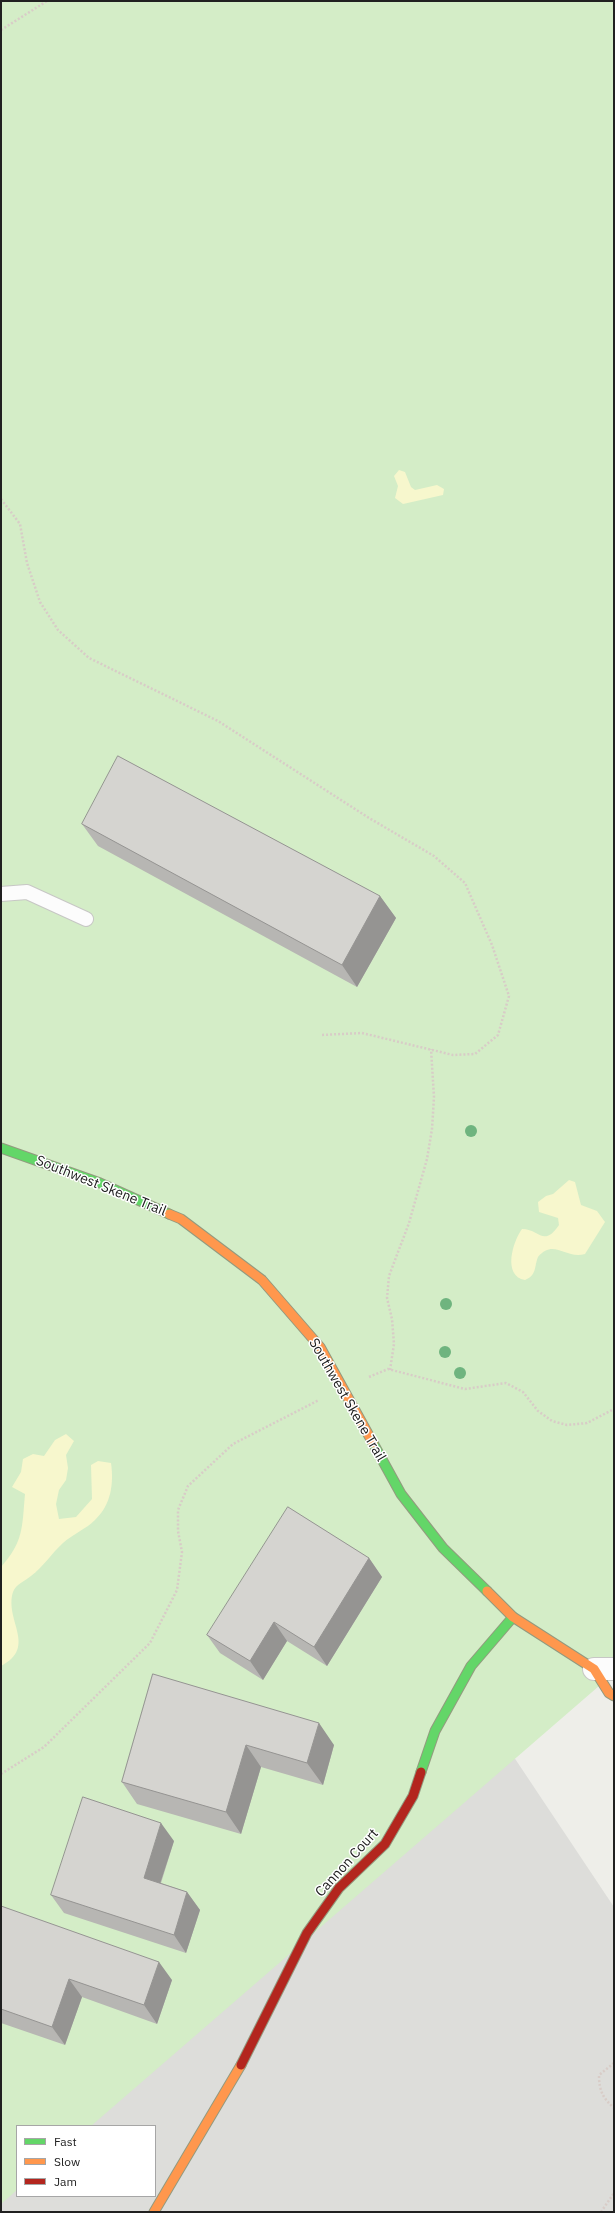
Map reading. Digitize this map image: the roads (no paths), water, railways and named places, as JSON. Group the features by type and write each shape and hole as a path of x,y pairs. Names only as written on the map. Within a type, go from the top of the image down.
{"street":[{"name":"Southwest Skene Trail","path":"1,1148 100,1183 181,1219 262,1280 320,1347 401,1494 443,1548 513,1617 604,1669 610,1693 614,1696"},
{"name":"Cannon Court","path":"154,2212 234,2080 281,1982 307,1933 339,1888 385,1844 413,1796 435,1731 468,1673 513,1617"}],"lane":[{"path":"1,894 27,892 86,919"}]}
